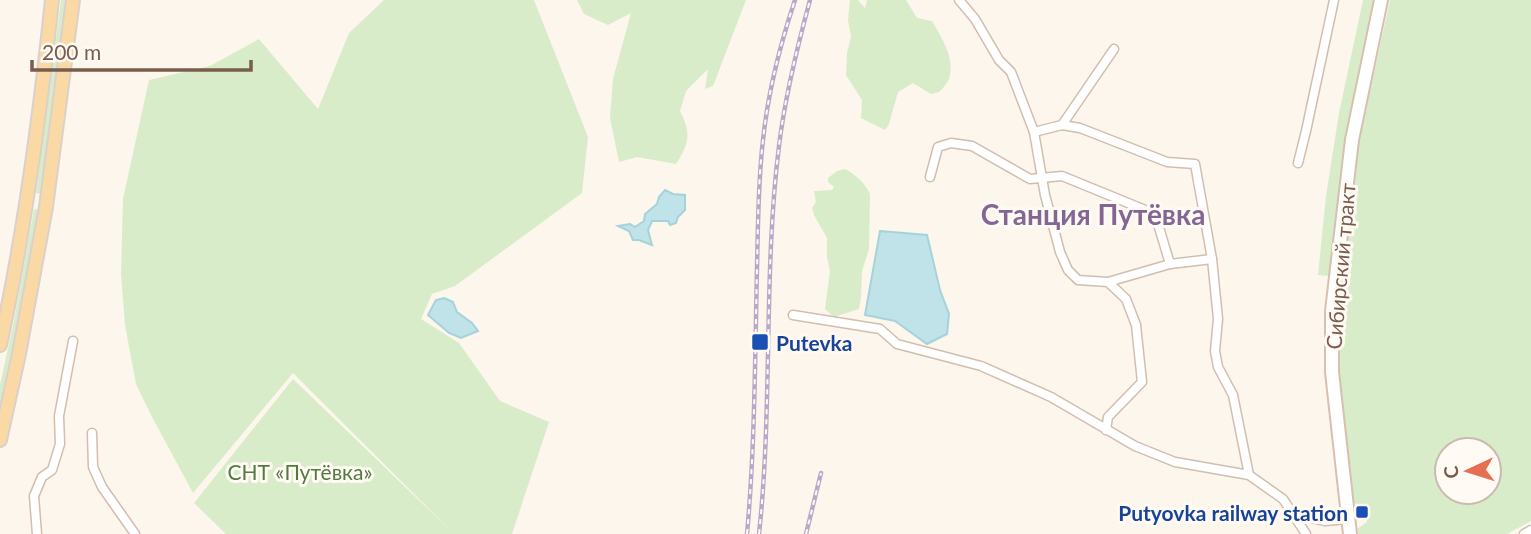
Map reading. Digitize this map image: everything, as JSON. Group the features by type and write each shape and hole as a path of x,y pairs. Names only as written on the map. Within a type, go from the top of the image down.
{"main road":[{"path":"0,345 25,211 52,0"},
{"path":"0,440 46,207 73,0"},
{"name":"Сибирский тракт","path":"1350,534 1332,372 1332,311 1352,140 1381,0"}],"street":[{"path":"959,0 975,19 999,60 1011,72 1034,132 1051,220 1068,270 1078,280 1108,282 1170,264 1212,259"},
{"path":"1298,163 1334,0"},
{"path":"1062,125 1114,50"},
{"path":"1034,132 1062,125 1080,128 1167,162 1195,164 1212,259 1218,319 1215,351 1218,367 1233,395 1249,475"},
{"path":"930,177 938,147 951,142 972,146 1030,179 1062,176 1155,214 1170,264"},
{"path":"1106,430 1108,417 1142,382 1136,325 1126,299 1108,282"},
{"path":"793,315 880,329 897,344 981,366 1051,397 1135,446 1175,462 1249,475 1283,499 1306,534"},
{"path":"37,534 34,496 42,477 52,470 60,444 59,416 73,341"},
{"path":"92,433 93,467 102,487 135,534"},
{"path":"1293,514 1325,521 1348,519"},
{"path":"1524,534 1531,530"}],"green space":[{"path":"61,0 68,0 43,194 36,193"},
{"name":"СНТ «Путёвка»","path":"384,0 534,0 588,137 582,193 455,286 432,294 421,319 459,343 500,401 549,422 512,534 226,534 194,503 293,379 452,532 293,373 193,493 136,384 125,325 121,274 123,199 149,80 210,66 259,39 318,109 349,33"},
{"path":"577,0 746,0 713,86 705,89 708,69 686,91 680,111 687,138 676,164 637,157 619,162 610,118 613,79 631,13 608,25 584,14"},
{"path":"850,0 858,0 865,8 867,0 906,0 917,18 932,21 949,56 949,79 939,92 931,94 913,83 898,92 885,130 861,118 862,100 846,75 851,37 848,20"},
{"path":"1363,0 1374,0 1357,77 1344,156 1330,276 1318,275 1326,196 1339,113"},
{"path":"1390,0 1531,0 1531,521 1507,534 1358,534 1357,529 1367,522 1366,506 1353,503 1339,374 1340,312 1359,142"},
{"path":"845,169 859,179 870,194 869,249 862,271 859,309 834,317 825,309 830,271 827,238 812,208 816,202 814,191 832,190 834,187 828,182 828,178"},
{"path":"34,209 41,210 21,324 0,416 0,385"}],"water":[{"path":"665,190 685,195 685,210 676,223 670,225 668,221 652,221 648,230 652,245 633,240 629,231 618,226 630,224 635,227 644,221 645,214 657,204"},
{"path":"880,231 927,235 940,290 949,314 947,334 927,344 895,321 865,315"},
{"path":"444,298 453,302 457,312 478,331 461,338 449,333 428,315 436,300"}],"railway":[{"path":"747,534 753,434 761,156 771,86 795,0"},
{"path":"759,534 766,437 774,194 785,109 810,0"},
{"path":"806,534 821,473"}],"place":[{"name":"Putevka","path":"760,342"},
{"name":"Putyovka railway station","path":"1362,512"}],"district":[{"name":"Станция Путёвка","path":"1093,214"}]}
